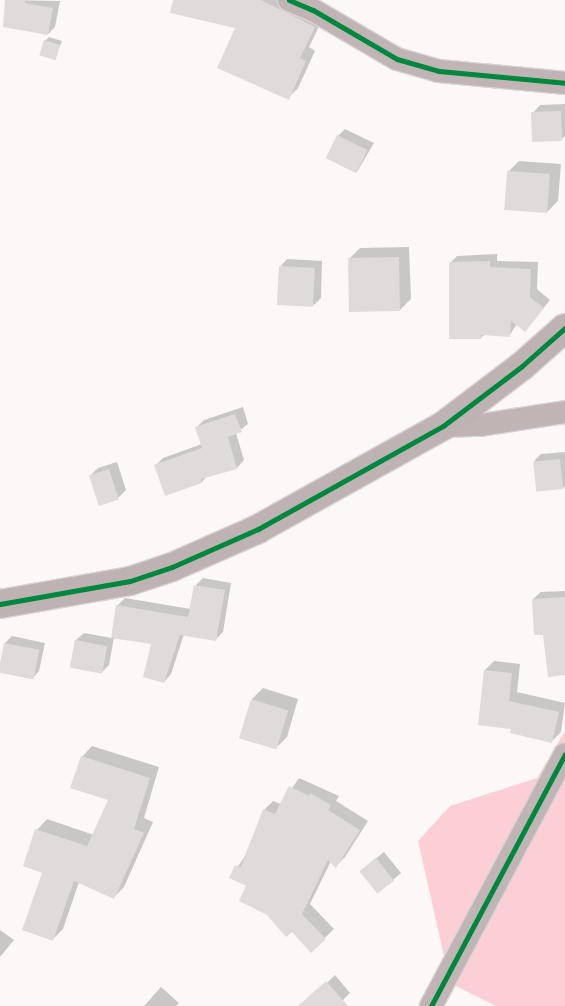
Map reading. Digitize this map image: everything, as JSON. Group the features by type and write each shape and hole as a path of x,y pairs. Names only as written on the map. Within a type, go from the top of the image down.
{"street":[{"path":"289,0 313,10 396,59 439,71 565,83"},
{"path":"0,604 130,580 172,567 258,529 443,426 514,372 565,328"},
{"path":"443,426 481,425 565,412"},
{"path":"431,1006 565,754"}],"shaded area":[{"path":"565,731 565,1006 496,1006 450,983 418,841 450,806 537,778"}],"building":[{"path":"5,0 25,0 25,3 53,8 48,35 3,27"},
{"path":"173,0 261,0 315,27 300,58 306,61 289,100 217,68 235,28 170,13"},
{"path":"44,40 60,45 56,60 39,55"},
{"path":"561,111 562,141 532,142 531,112"},
{"path":"337,135 368,150 356,173 326,158"},
{"path":"507,171 550,174 547,213 504,210"},
{"path":"399,257 400,311 349,312 348,258"},
{"path":"490,261 490,267 531,269 530,297 544,308 525,332 511,321 510,337 482,335 481,339 449,339 449,262"},
{"path":"279,266 315,268 313,307 277,305"},
{"path":"235,414 242,432 228,437 237,469 201,479 202,483 165,496 154,465 202,448 195,427"},
{"path":"560,459 563,489 536,492 533,462"},
{"path":"109,469 119,499 99,506 89,475"},
{"path":"194,585 225,590 216,641 180,635 164,683 143,677 151,644 111,638 116,605 188,617"},
{"path":"565,597 565,675 548,677 543,635 534,635 532,599"},
{"path":"75,640 107,646 102,674 70,667"},
{"path":"4,643 39,650 34,679 0,673"},
{"path":"484,670 512,673 509,701 559,712 552,743 510,733 511,729 478,725"},
{"path":"251,699 288,710 276,750 239,738"},
{"path":"81,756 150,778 134,829 144,833 114,899 74,881 53,941 22,930 42,873 23,866 35,829 87,846 108,800 70,788"},
{"path":"289,786 309,796 310,793 331,805 328,810 360,830 336,868 328,860 302,914 326,939 311,953 292,932 286,937 267,915 239,901 246,886 229,878 235,865 241,867 263,809 275,814"},
{"path":"376,858 394,881 377,894 359,871"},
{"path":"326,981 348,1006 298,1006"}],"cycle path":[{"path":"289,0 313,10 397,59 439,71 565,83"},
{"path":"0,604 130,581 172,567 258,529 443,426 522,366 565,328"},
{"path":"431,1006 565,754"}]}
